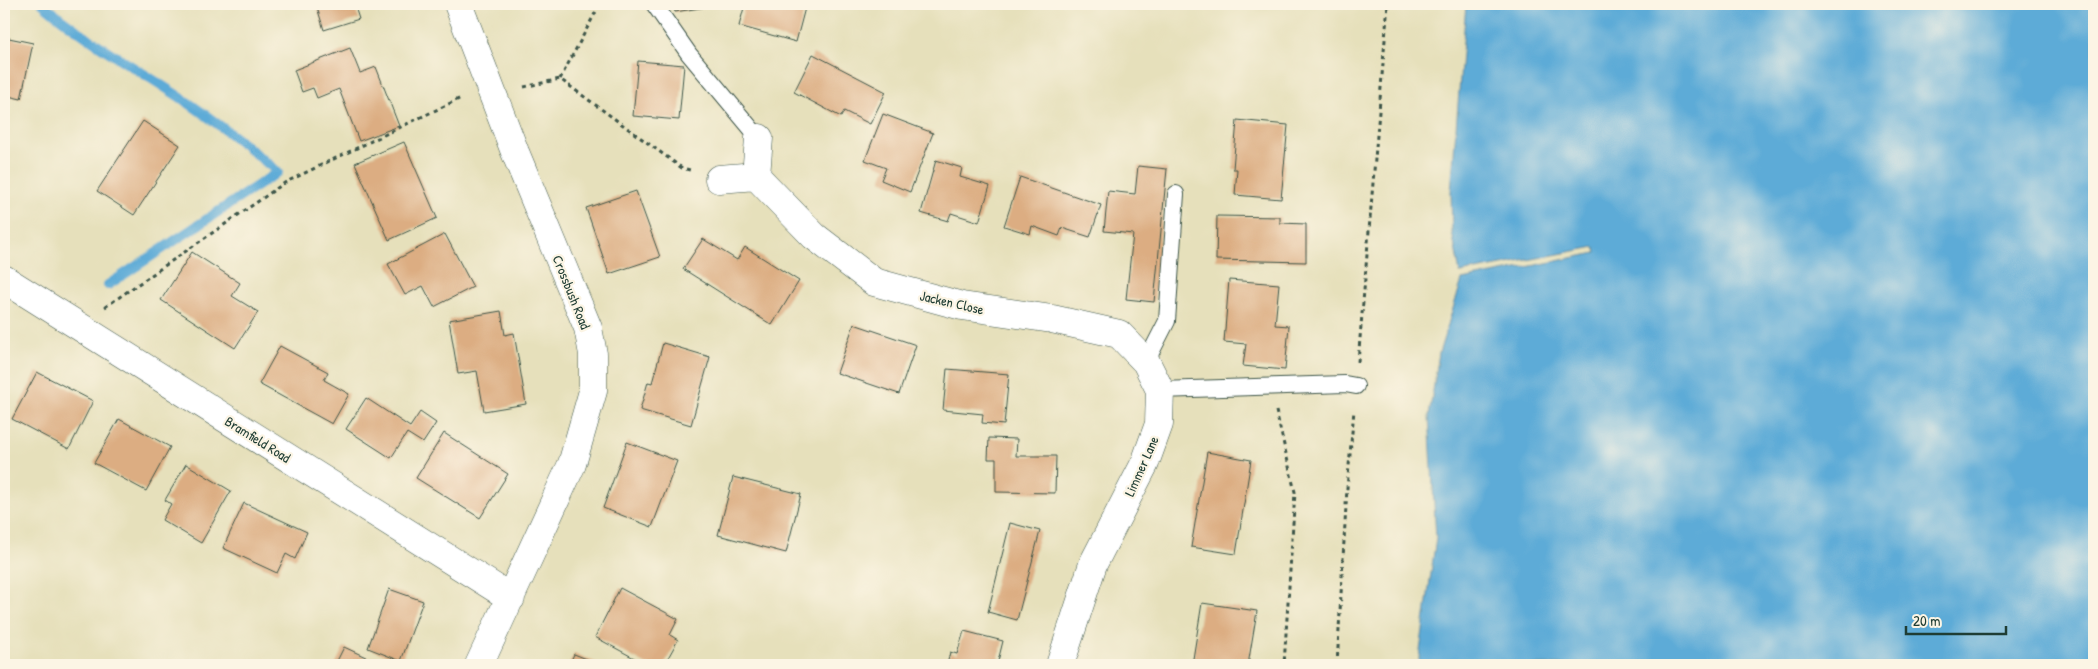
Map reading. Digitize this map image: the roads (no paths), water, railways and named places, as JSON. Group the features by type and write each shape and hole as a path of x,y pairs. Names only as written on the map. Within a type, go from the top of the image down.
{"street":[{"name":"Crossbush Road","path":"458,4 492,87 515,152 588,328 593,354 593,391 572,464 512,598 479,665"},
{"path":"719,179 756,176 759,138"},
{"name":"Jacken Close","path":"756,176 814,236 874,282 962,306 1052,320 1119,334 1146,362 1160,390"},
{"name":"Bramfield Road","path":"4,279 512,598"},
{"name":"Limmer Lane","path":"1060,665 1093,564 1145,462 1159,424 1160,390"}],"lane":[{"path":"654,4 689,54 759,138"},
{"path":"1146,362 1167,321 1176,194"},
{"path":"1160,390 1345,384 1356,386"}],"water":[{"path":"1466,4 2094,4 2094,665 1418,665 1436,538 1429,416 1439,353 1462,280 1596,253 1595,247 1460,273 1452,232 1451,191"}],"waterway":[{"path":"43,4 89,38 197,109 278,172 108,285"}]}
